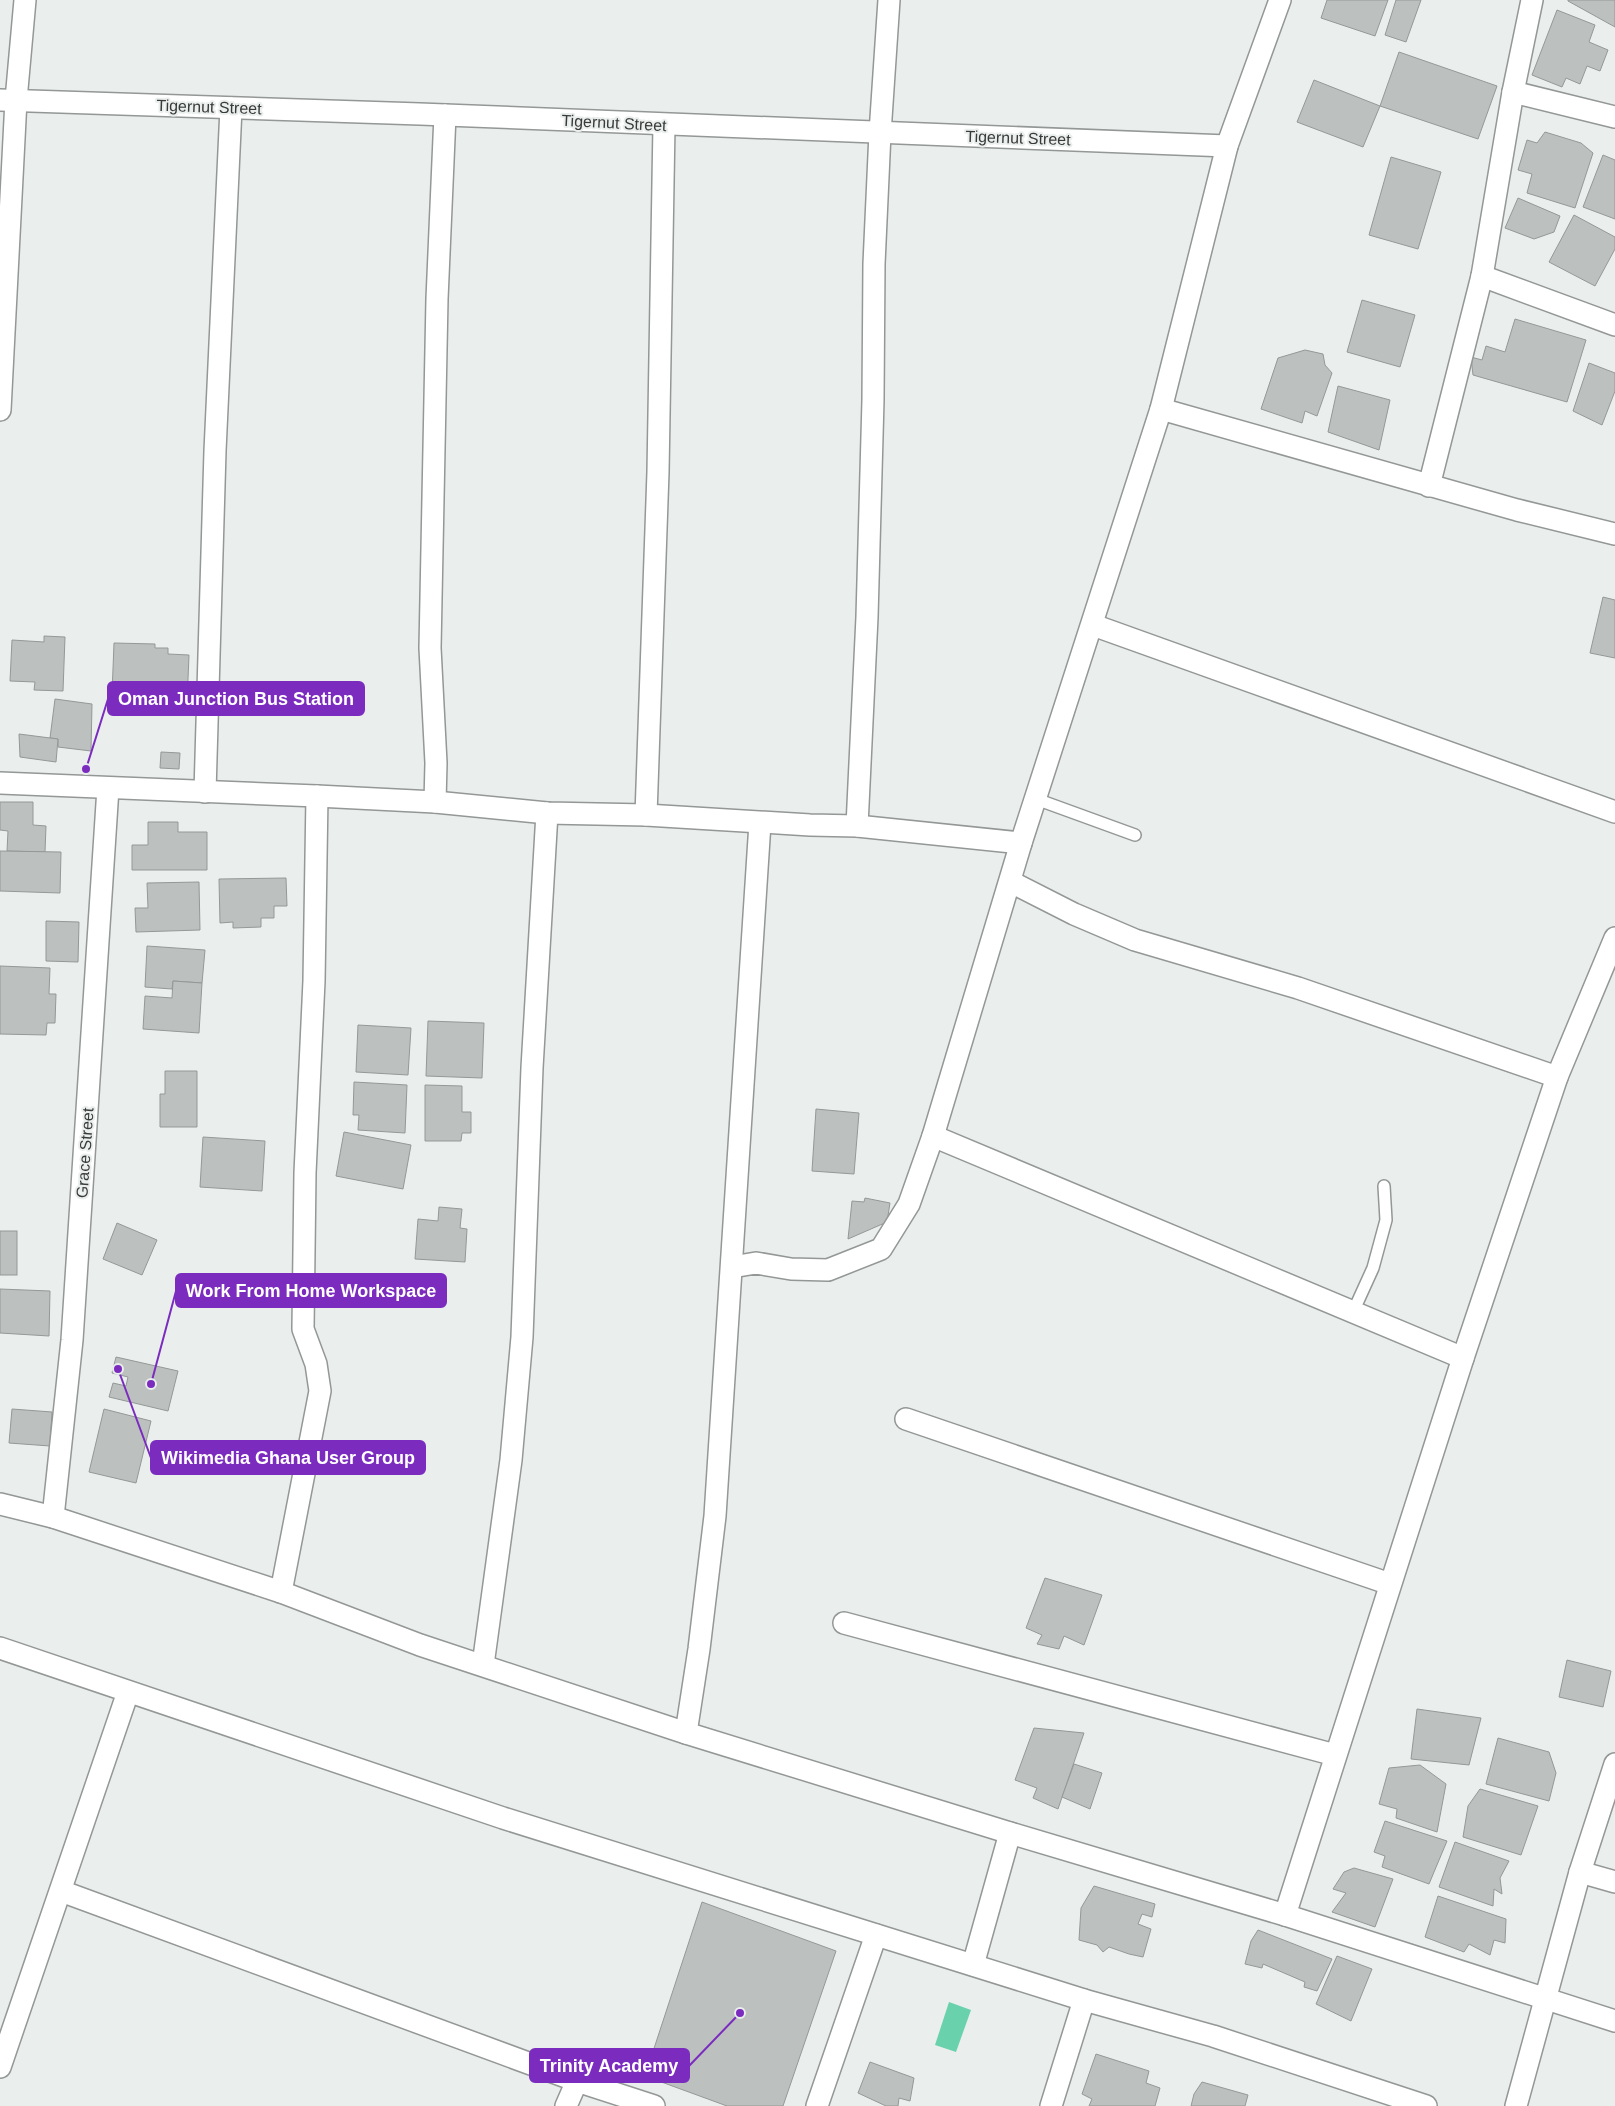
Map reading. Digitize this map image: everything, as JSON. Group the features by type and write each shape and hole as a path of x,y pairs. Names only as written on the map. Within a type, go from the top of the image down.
{"street":[{"path":"0,410 8,100 25,0"},
{"path":"857,826 868,617 874,264 889,0"},
{"path":"732,1267 756,1263 791,1269 828,1270 880,1249 909,1204 933,1136 1011,882 1021,843 1162,409 1227,146 1280,0"},
{"path":"1429,486 1482,276 1513,92 1532,0"},
{"path":"1513,92 1615,117"},
{"name":"Tigernut Street","path":"8,100 1227,146"},
{"path":"205,792 215,451 231,108"},
{"path":"435,802 436,763 430,648 437,299 445,115"},
{"path":"646,815 658,472 664,125"},
{"path":"1482,276 1615,325"},
{"path":"1162,409 1429,486 1615,534"},
{"path":"1093,625 1615,812"},
{"path":"0,783 317,796 435,802 547,813 646,815 857,826 1021,843"},
{"name":"Grace Street","path":"53,1517 73,1330 108,788"},
{"path":"281,1592 320,1390 316,1364 303,1329 305,1173 314,981 317,796"},
{"path":"483,1665 511,1460 522,1337 532,1068 547,813"},
{"path":"686,1733 699,1649 714,1516 760,822"},
{"path":"1011,882 1074,914 1134,940 1325,996 1557,1077"},
{"path":"1285,1914 1463,1358 1557,1077 1615,938"},
{"path":"933,1136 1463,1358"},
{"path":"906,1419 1390,1584"},
{"path":"0,1504 53,1517 281,1592 420,1645 686,1733 1010,1833 1285,1914 1615,2021"},
{"path":"844,1623 1335,1755"},
{"path":"0,1648 502,1818 1084,2000 1213,2036 1426,2106"},
{"path":"0,2068 128,1692"},
{"path":"1516,2106 1580,1872 1615,1764"},
{"path":"973,1965 1010,1833"},
{"path":"1580,1872 1615,1882"},
{"path":"61,1891 577,2081 654,2106"},
{"path":"817,2106 876,1935"},
{"path":"1052,2106 1084,2000"},
{"path":"566,2106 577,2081"}],"lane":[{"path":"1036,798 1135,835"},
{"path":"1353,1312 1373,1268 1386,1220 1384,1186"}],"shaded area":[{"path":"949,2002 971,2010 956,2052 935,2045"}],"building":[{"path":"1327,0 1388,0 1375,36 1321,18"},
{"path":"1396,0 1421,0 1406,42 1385,35"},
{"path":"1615,0 1615,27 1568,1"},
{"path":"1557,10 1595,25 1589,42 1608,50 1600,71 1587,66 1580,84 1566,78 1562,87 1532,75"},
{"path":"1399,52 1497,86 1478,139 1380,106"},
{"path":"1314,80 1380,106 1363,147 1297,122"},
{"path":"1545,132 1581,143 1593,153 1575,208 1527,193 1532,174 1518,170 1527,140 1537,143"},
{"path":"1603,155 1615,160 1615,219 1583,207"},
{"path":"1391,157 1441,172 1418,249 1369,235"},
{"path":"1518,198 1560,216 1554,232 1534,239 1505,228"},
{"path":"1574,215 1615,237 1615,249 1595,286 1549,262"},
{"path":"1362,300 1415,315 1400,367 1347,352"},
{"path":"1515,319 1586,340 1567,402 1473,375 1471,357 1482,360 1486,346 1505,352"},
{"path":"1305,350 1323,354 1325,365 1332,373 1317,416 1305,411 1302,423 1261,409 1278,358"},
{"path":"1589,363 1615,373 1615,391 1602,425 1573,411"},
{"path":"1338,386 1390,400 1379,450 1328,432"},
{"path":"1603,597 1615,600 1615,658 1590,653"},
{"path":"44,636 65,637 63,691 34,690 35,682 10,681 12,640 44,642"},
{"path":"114,643 155,644 155,648 168,648 168,654 189,655 187,703 170,703 168,696 112,694"},
{"path":"55,699 92,704 91,751 58,747 58,739 50,738"},
{"path":"19,734 58,739 56,762 20,757"},
{"path":"161,752 180,753 179,769 160,768"},
{"path":"0,802 33,802 33,825 46,826 45,852 7,851 8,831 0,830"},
{"path":"148,822 178,822 178,832 207,832 207,870 132,870 132,845 148,845"},
{"path":"0,851 61,852 60,893 0,891"},
{"path":"286,878 287,906 274,906 274,918 261,918 261,927 233,928 233,922 220,923 219,879"},
{"path":"199,882 200,930 136,932 135,908 148,908 147,883"},
{"path":"46,921 79,922 78,962 46,961"},
{"path":"147,946 205,950 202,983 173,981 172,989 145,987"},
{"path":"0,966 50,968 49,994 56,994 55,1023 47,1023 46,1035 0,1034"},
{"path":"173,981 202,983 199,1033 143,1029 145,996 172,998"},
{"path":"428,1021 484,1023 482,1078 426,1076"},
{"path":"358,1025 411,1028 408,1075 356,1072"},
{"path":"165,1071 197,1071 197,1127 160,1127 160,1094 165,1094"},
{"path":"354,1082 407,1085 405,1133 358,1130 359,1115 353,1115"},
{"path":"425,1085 462,1086 462,1112 471,1112 471,1133 462,1133 461,1141 425,1141"},
{"path":"816,1109 859,1113 854,1174 812,1171"},
{"path":"344,1132 411,1145 403,1189 336,1176"},
{"path":"203,1137 265,1141 262,1191 200,1187"},
{"path":"865,1198 890,1203 887,1222 848,1239 852,1201 864,1202"},
{"path":"439,1207 462,1209 460,1228 467,1229 465,1262 415,1259 418,1219 438,1221"},
{"path":"117,1223 157,1240 142,1275 103,1259"},
{"path":"0,1231 17,1231 17,1275 0,1275"},
{"path":"0,1289 50,1291 49,1336 0,1333"},
{"path":"116,1357 178,1371 168,1411 109,1397 113,1383 126,1386 128,1377 112,1373"},
{"path":"12,1409 52,1412 50,1446 9,1443"},
{"path":"104,1409 151,1421 136,1483 89,1472"},
{"path":"1045,1578 1102,1595 1084,1645 1064,1636 1059,1649 1037,1644 1042,1635 1026,1628"},
{"path":"1567,1660 1611,1671 1603,1707 1559,1697"},
{"path":"1417,1709 1481,1718 1469,1765 1411,1759"},
{"path":"1034,1728 1084,1733 1058,1809 1033,1798 1037,1788 1015,1780"},
{"path":"1498,1738 1549,1752 1556,1773 1549,1801 1486,1784"},
{"path":"1074,1764 1102,1773 1090,1809 1062,1797"},
{"path":"1420,1765 1446,1784 1437,1832 1396,1818 1397,1809 1379,1804 1389,1768"},
{"path":"1480,1789 1538,1806 1521,1855 1463,1837 1468,1806"},
{"path":"1385,1821 1447,1841 1429,1884 1382,1867 1385,1856 1374,1852"},
{"path":"1455,1842 1509,1861 1500,1878 1502,1894 1494,1889 1493,1906 1439,1887"},
{"path":"1354,1868 1393,1879 1375,1927 1332,1912 1346,1893 1333,1889 1344,1872"},
{"path":"1094,1886 1155,1904 1152,1917 1142,1914 1138,1924 1151,1929 1143,1957 1109,1947 1103,1952 1097,1945 1079,1940 1081,1908"},
{"path":"1438,1896 1506,1919 1505,1943 1494,1940 1490,1955 1469,1944 1464,1952 1425,1937"},
{"path":"702,1902 836,1951 783,2106 727,2106 645,2076"},
{"path":"1258,1930 1332,1959 1317,1991 1304,1987 1305,1982 1263,1964 1262,1968 1245,1964 1251,1941"},
{"path":"1337,1956 1372,1969 1351,2021 1316,2004"},
{"path":"1096,2054 1149,2071 1146,2083 1160,2088 1155,2106 1089,2106 1092,2099 1082,2094"},
{"path":"870,2062 914,2078 910,2101 899,2098 898,2106 886,2106 858,2093"},
{"path":"1202,2082 1248,2095 1245,2106 1191,2106 1194,2094"}],"place":[{"name":"Oman Junction Bus Station","path":"86,769"},
{"name":"Wikimedia Ghana User Group","path":"118,1369"},
{"name":"Work From Home Workspace","path":"151,1384"},
{"name":"Trinity Academy","path":"740,2013"}]}
